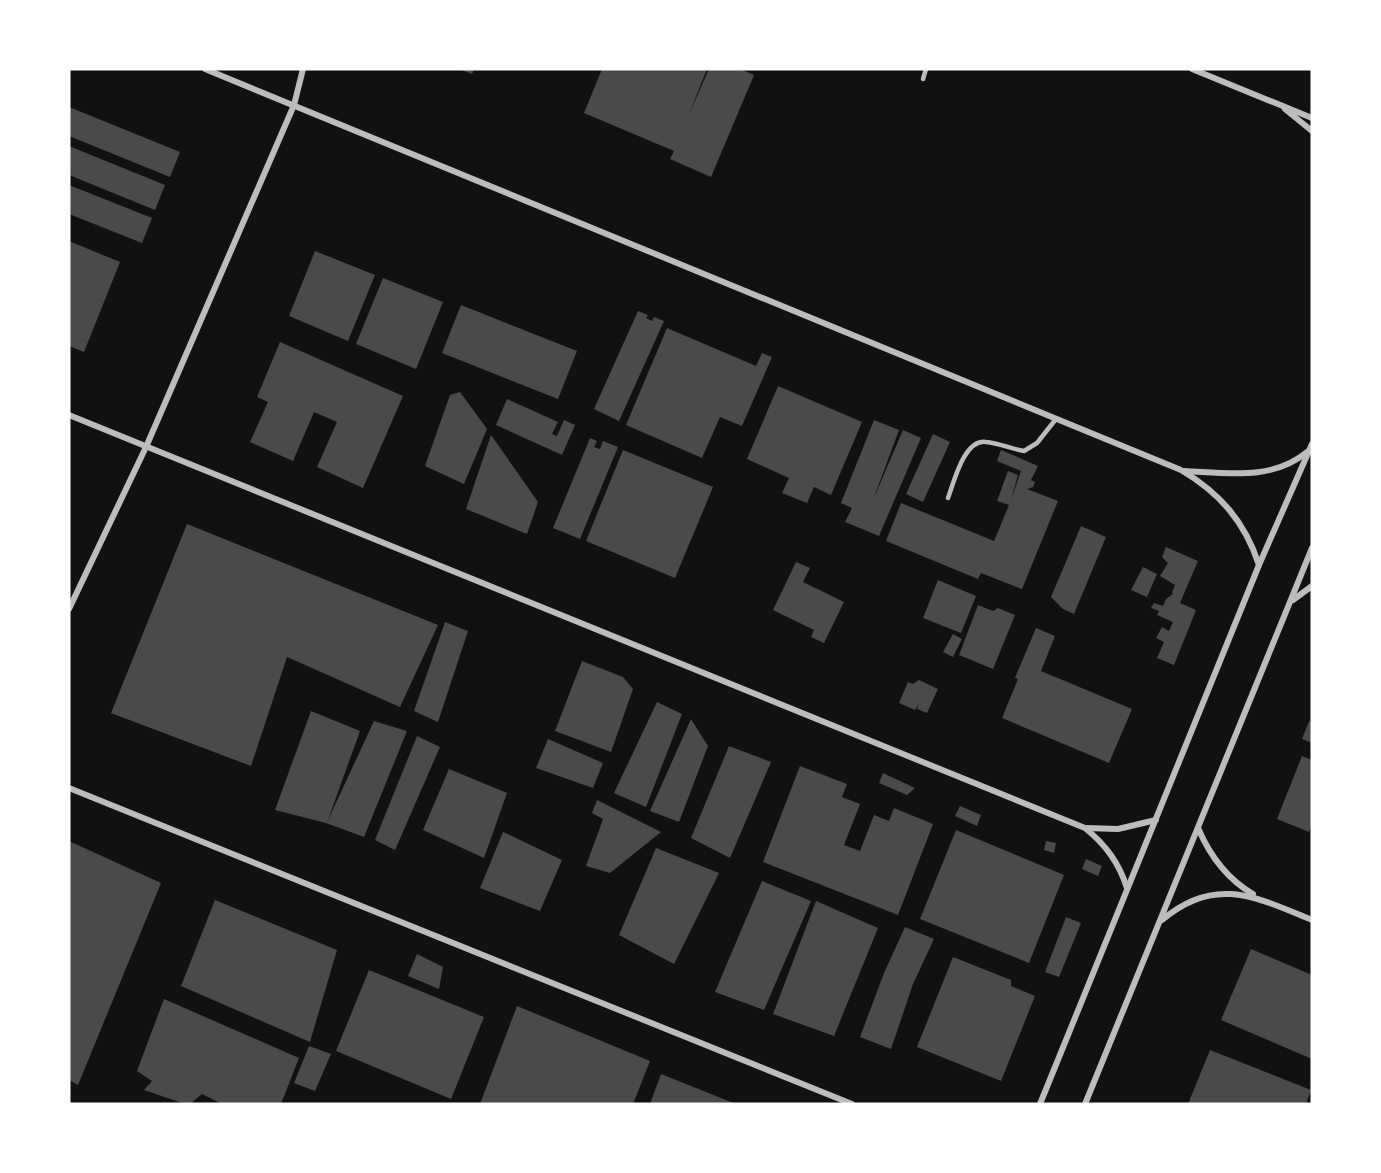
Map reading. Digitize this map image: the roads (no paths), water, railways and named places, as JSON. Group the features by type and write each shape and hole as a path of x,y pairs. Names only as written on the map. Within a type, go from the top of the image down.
{"street":[{"path":"206,69 1181,470 1211,490 1230,509 1246,532 1260,565"},
{"path":"69,609 146,447 294,105 303,69"},
{"path":"1192,69 1312,118"},
{"path":"1280,105 1312,131"},
{"path":"69,415 1085,828 1118,829 1156,820"},
{"path":"1181,470 1229,473 1267,471 1290,464 1311,447"},
{"path":"1040,1104 1260,565 1311,447"},
{"path":"1085,1104 1312,548"},
{"path":"1292,600 1312,586"},
{"path":"69,788 852,1104"},
{"path":"1085,828 1112,856 1127,888"},
{"path":"1198,828 1213,857 1235,881 1262,899 1312,920"},
{"path":"1159,922 1185,904 1215,894 1238,894 1262,899"}],"lane":[{"path":"922,79 926,69"},
{"path":"948,498 963,457 972,447 984,441 1024,451 1037,443 1056,419"}]}
